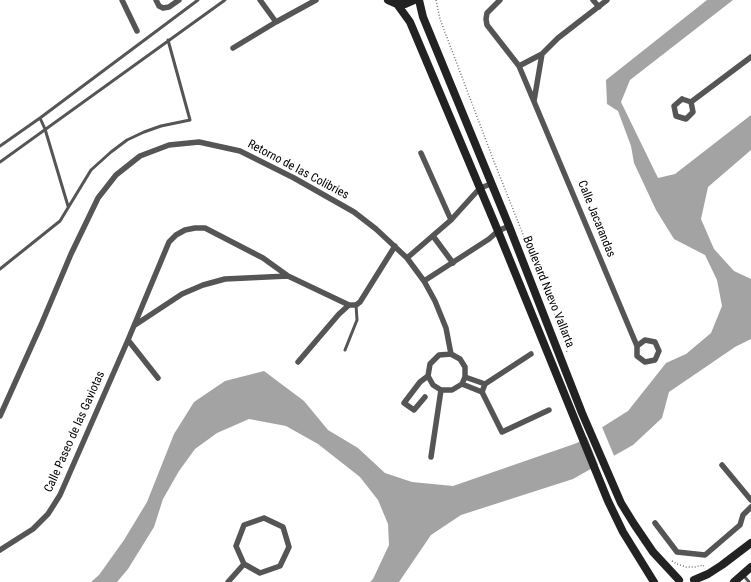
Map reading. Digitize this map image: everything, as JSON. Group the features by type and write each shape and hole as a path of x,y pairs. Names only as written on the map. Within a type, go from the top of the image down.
{"main road":[{"path":"388,0 397,4 405,4 414,0"},
{"name":"Boulevard Nuevo Vallarta","path":"419,0 424,17 509,226 582,413 621,503 653,552 677,581"},
{"name":"Boulevard Nuevo Vallarta","path":"397,4 410,22 575,417 608,501 623,532 654,582"},
{"path":"677,581 696,581 751,543"},
{"path":"734,582 750,568"}],"street":[{"path":"122,0 137,31"},
{"path":"156,0 159,6 163,8 168,7 179,0"},
{"path":"260,0 276,22"},
{"path":"234,48 276,22 316,0"},
{"path":"500,0 487,13 487,25 519,66 542,54 558,38 607,0"},
{"path":"593,0 599,7"},
{"path":"534,101 542,54"},
{"path":"691,102 751,57"},
{"name":"Calle Jacarandas","path":"519,66 637,346"},
{"name":"Retorno de las Colibries","path":"0,416 71,254 98,198 116,175 140,156 169,145 199,142 240,151 294,178 354,212 376,229 408,258 424,281 436,301 446,328 451,354"},
{"path":"421,152 451,220"},
{"path":"408,258 451,220 480,188 491,184"},
{"path":"424,281 453,263 498,231 509,226"},
{"name":"Calle Paseo de las Gaviotas","path":"0,550 33,529 48,514 60,494 128,340 169,242 176,235 185,230 205,228 263,258 288,276 353,305"},
{"path":"433,236 453,263"},
{"path":"298,362 339,314 360,302 395,246"},
{"name":"Calle Paseo de las Gaviotas","path":"134,325 182,294 202,285 225,279 288,276"},
{"path":"128,340 158,378"},
{"path":"451,354 460,359 465,367 465,377 462,384 452,390 441,390 433,385 428,376 430,364 439,355 451,354"},
{"path":"482,392 485,384 531,354"},
{"path":"425,397 414,410 404,403 420,382 428,376"},
{"path":"465,377 485,384"},
{"path":"462,384 482,392 502,432 549,410"},
{"path":"431,457 441,390"},
{"path":"722,465 751,500"},
{"path":"655,523 677,552 705,555 740,524 743,515 751,507"},
{"path":"264,518 282,527 289,548 280,566 260,573 244,564 236,546 244,525 264,518"},
{"path":"228,582 244,564"}],"lane":[{"path":"0,146 40,118 198,0"},
{"path":"0,162 225,0"},
{"path":"0,269 60,221 68,206 96,166 127,140 161,126 190,120 168,40"},
{"path":"40,118 45,129 68,206"},
{"path":"345,350 357,320 353,305"},
{"path":"743,574 749,582"}],"path":[{"path":"436,0 440,19 565,340 568,359"},
{"path":"677,564 695,568 703,565 708,574"}],"shaded area":[{"path":"707,0 733,0 630,80 621,102 658,178 675,174 751,115 751,150 708,187 701,219 714,249 734,271 751,279 751,339 735,347 669,392 662,418 633,445 573,479 461,515 431,535 399,582 370,582 373,579 389,545 388,524 378,500 360,477 318,444 286,426 249,419 217,433 195,449 179,471 163,499 154,527 128,569 117,582 91,582 99,575 124,540 147,502 174,434 194,402 225,381 264,371 304,401 328,430 358,448 385,473 412,482 453,486 577,443 628,411 666,363 686,354 711,333 722,306 717,280 705,255 674,239 656,210 634,163 631,146 618,111 607,104 606,80"}],"pier":[{"path":"602,427 615,458 599,467 586,435"}]}
